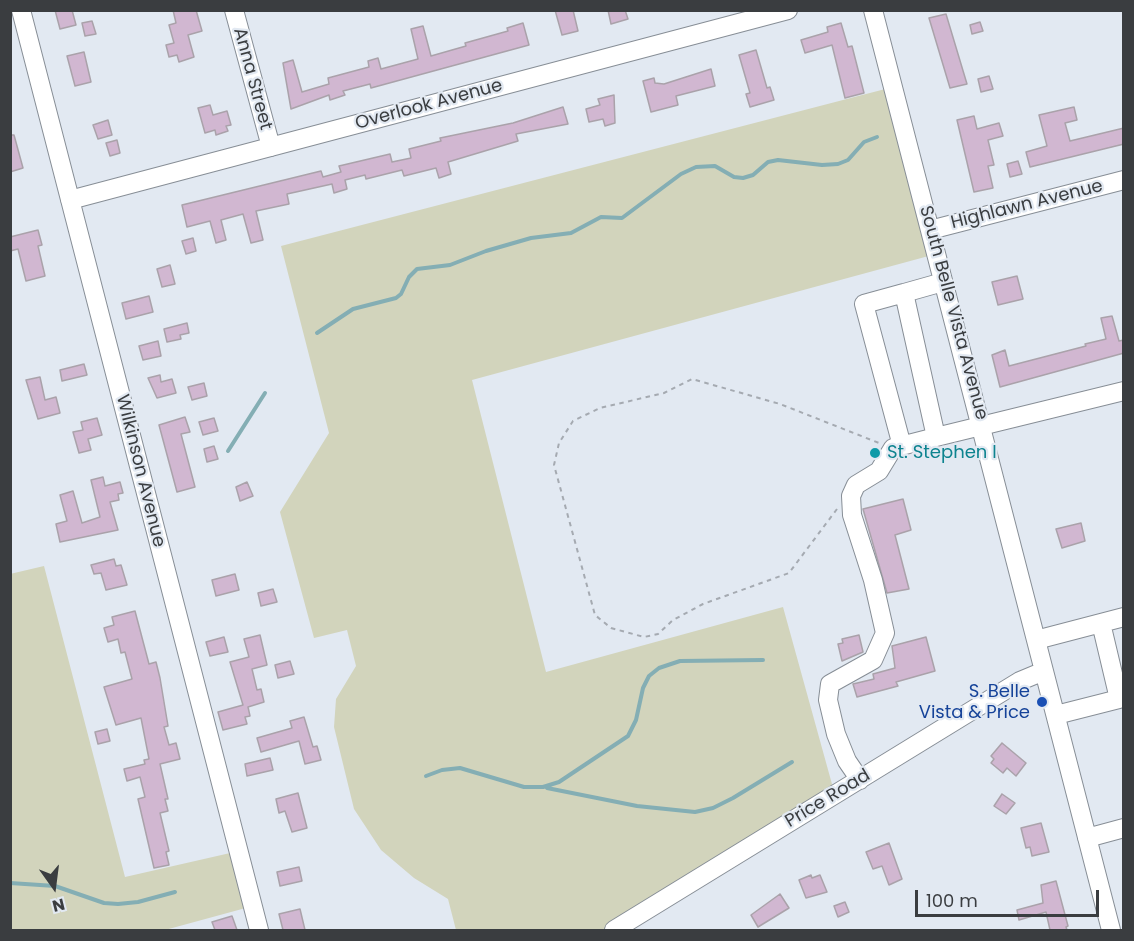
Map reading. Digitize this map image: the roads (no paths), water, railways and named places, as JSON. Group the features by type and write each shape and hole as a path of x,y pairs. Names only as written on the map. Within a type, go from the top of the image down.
{"street":[{"name":"Wilkinson Avenue","path":"21,10 259,930"},
{"name":"Anna Street","path":"234,10 271,147"},
{"name":"Overlook Avenue","path":"70,200 788,10"},
{"name":"South Belle Vista Avenue","path":"873,10 1088,838 1115,909 1112,930"},
{"name":"Highlawn Avenue","path":"930,230 1124,180"},
{"path":"895,452 864,304 943,282"},
{"path":"904,293 936,437"},
{"path":"860,780 847,761 836,734 828,700 830,684 873,660 885,633 873,580 852,515 850,496 856,485 879,471 895,452 936,437 1124,391"},
{"path":"1036,640 1124,617"},
{"path":"1056,715 1119,699 1101,623"},
{"name":"Price Road","path":"614,930 1020,681 1044,671"},
{"path":"1088,838 1124,828"}],"waterway":[{"path":"317,333 353,309 396,298 417,269 450,265 486,251 531,238 571,233 601,217 622,218 681,174 696,167 715,166 734,177 743,178 753,175 768,162 778,160 822,165 838,164 848,160 864,142 877,137"},
{"path":"228,451 265,393"},
{"path":"426,776 442,770 460,768 524,787 543,787 559,782 628,736 636,720 643,688 649,676 659,668 680,661 763,660"},
{"path":"547,788 637,806 695,812 713,808 733,798 792,762"},
{"path":"10,883 55,886 104,903 118,904 138,902 175,892"}],"place":[{"name":"St. Stephen I","path":"875,453"},
{"name":"S. Belle Vista & Price","path":"1042,702"}]}
